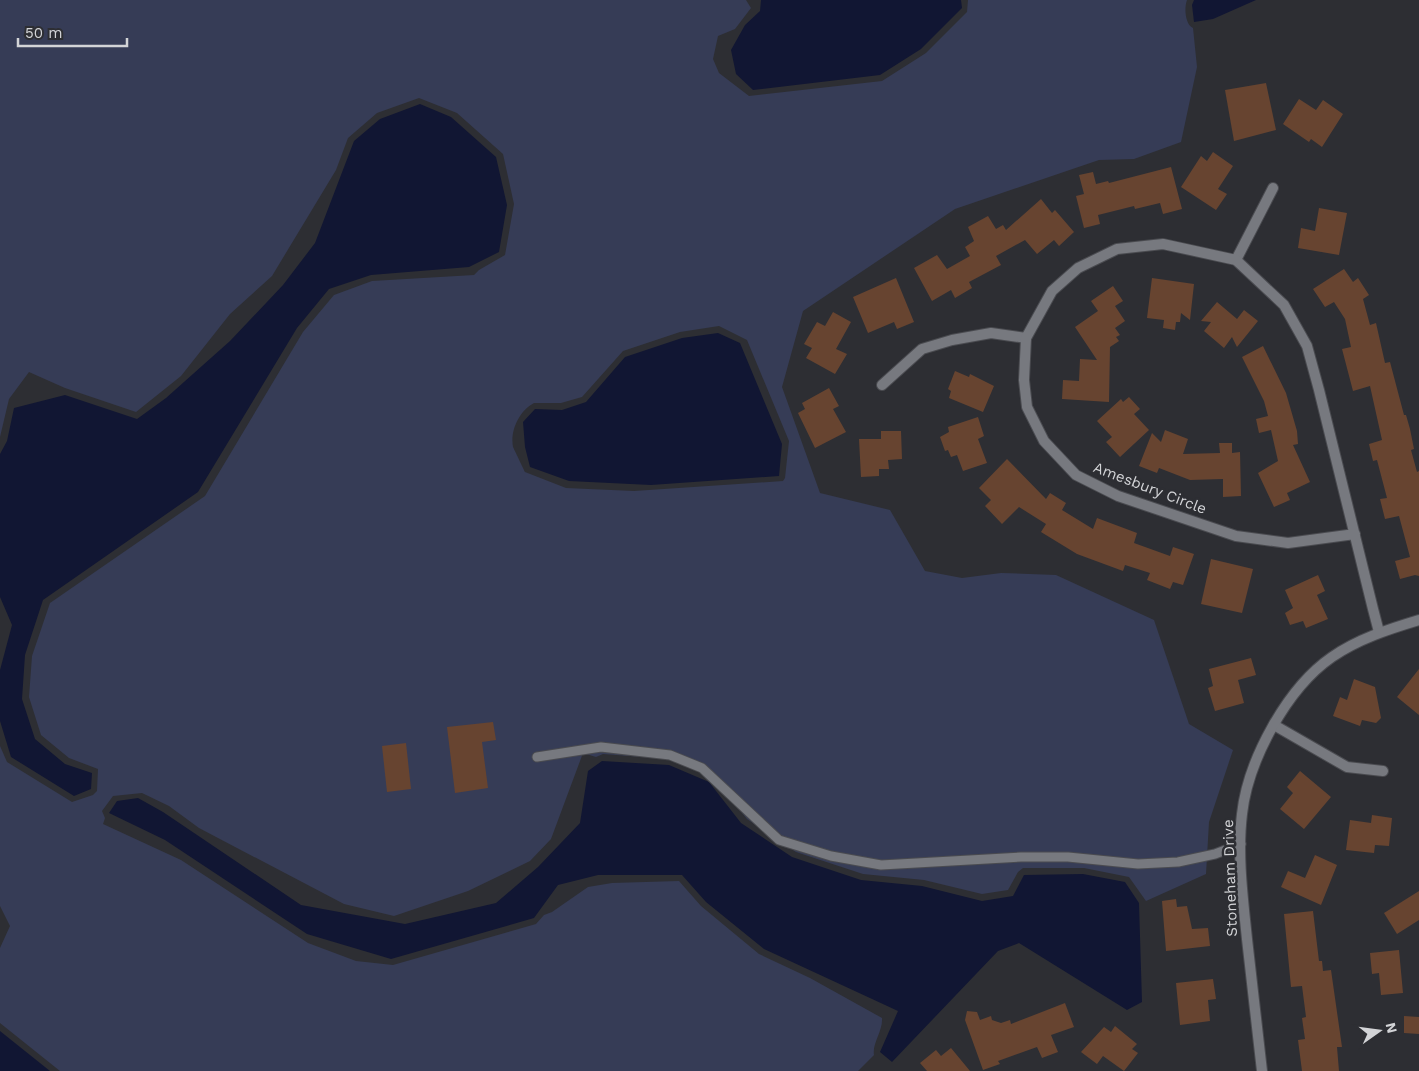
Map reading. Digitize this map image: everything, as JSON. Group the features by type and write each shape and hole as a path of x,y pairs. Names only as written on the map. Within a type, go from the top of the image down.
{"street":[{"path":"1273,188 1236,260 1284,306 1307,346 1378,632"},
{"name":"Amesbury Circle","path":"1236,260 1163,244 1117,249 1078,268 1052,291 1026,338 1024,380 1027,406 1044,441 1076,476 1118,496 1236,536 1288,543 1354,534"},
{"path":"882,385 922,349 952,340 991,333 1026,338"},
{"name":"Stoneham Drive","path":"1262,1071 1243,900 1241,844 1242,814 1254,766 1274,724 1302,684 1332,657 1378,632 1419,620"},
{"path":"1274,724 1347,767 1383,771"}],"lane":[{"path":"537,757 601,747 670,755 702,768 779,840 831,856 881,865 946,863 1021,857 1068,857 1138,864 1178,862 1215,854 1241,844"}],"shaded area":[{"path":"0,0 746,0 751,8 735,29 718,36 713,59 719,73 749,96 882,81 926,53 967,12 968,0 1187,0 1186,15 1188,23 1193,28 1197,67 1181,142 1134,159 1099,160 955,209 803,311 782,387 820,493 890,510 925,571 962,578 1001,573 1056,575 1154,620 1189,724 1233,750 1209,822 1206,874 1146,901 1129,877 1084,868 1023,868 1018,872 1008,890 982,894 924,880 863,874 796,852 747,819 714,778 670,759 603,754 596,757 583,753 551,839 530,861 468,891 394,916 344,904 199,828 169,806 142,793 113,796 102,811 105,818 103,824 181,860 308,943 356,961 393,965 536,924 544,915 552,912 588,887 612,883 679,881 701,906 759,954 810,978 882,1018 882,1023 874,1055 858,1071 60,1071 0,1023 0,948 10,926 0,906 0,746 7,762 72,802 93,795 97,791 98,769 69,758 41,735 29,697 32,656 50,603 205,496 303,332 334,295 372,281 474,275 505,255 514,204 503,154 457,113 419,98 377,113 348,138 336,170 272,276 230,314 181,376 136,412 65,388 29,372 9,399 0,437","holes":["719,326 747,340 789,441 785,478 783,481 634,491 566,488 525,472 512,441 514,428 520,416 534,403 561,403 582,397 623,351 680,332"]},
{"path":"761,0 961,0 962,8 921,49 880,75 753,90 736,74 731,50 745,25 760,11"},
{"path":"1194,0 1256,0 1213,19 1194,22 1192,5"},
{"path":"420,104 451,117 496,157 507,205 499,252 469,267 371,275 329,289 297,328 198,492 43,600 25,655 22,699 35,739 65,764 92,773 91,789 74,796 11,757 0,721 0,670 12,625 0,597 0,454 7,441 14,408 65,395 137,419 166,398 230,341 283,285 315,243 354,141 380,119"},
{"path":"718,333 740,343 782,444 779,476 651,485 569,481 530,467 525,447 523,422 535,409 562,410 586,402 625,357 682,338"},
{"path":"602,761 669,765 709,782 741,823 792,857 861,880 922,886 982,901 1013,896 1024,875 1083,874 1125,882 1139,903 1142,1002 1127,1010 1019,943 998,951 892,1062 880,1052 898,1011 764,949 706,902 682,875 598,875 558,885 534,918 391,959 307,934 165,840 109,813 117,801 138,798 163,812 301,905 405,924 496,903 538,867 580,823 588,771"},
{"path":"0,1031 50,1071 0,1071"}],"building":[{"path":"1266,83 1276,130 1234,141 1225,90"},
{"path":"1299,99 1316,110 1323,100 1343,114 1322,147 1311,139 1309,142 1283,124"},
{"path":"1213,152 1233,166 1218,189 1227,194 1216,210 1181,187 1201,156 1207,161"},
{"path":"1171,167 1182,209 1163,214 1160,203 1135,209 1134,206 1098,215 1100,224 1084,228 1076,196 1084,194 1079,175 1093,172 1096,184 1108,181 1109,183"},
{"path":"1041,199 1052,213 1055,210 1074,232 1059,246 1054,240 1037,254 1025,240 996,256 1001,265 969,282 972,288 955,298 951,290 932,301 914,268 937,255 947,269 970,256 965,247 974,241 968,227 988,216 996,229 1003,225 1006,230"},
{"path":"1319,208 1347,213 1339,255 1298,248 1301,228 1315,231"},
{"path":"1344,269 1353,282 1358,278 1369,295 1363,299 1370,325 1376,323 1385,363 1390,362 1404,415 1406,415 1410,429 1414,449 1411,450 1417,472 1419,471 1419,576 1415,575 1400,579 1395,561 1410,557 1399,516 1385,519 1380,499 1387,498 1377,460 1373,461 1369,444 1382,440 1370,386 1353,391 1342,349 1351,347 1345,319 1334,302 1325,307 1313,289"},
{"path":"896,278 914,322 897,329 894,322 868,333 853,297"},
{"path":"1152,278 1194,284 1190,320 1181,313 1180,322 1176,322 1175,330 1163,328 1164,320 1147,318"},
{"path":"1113,286 1123,301 1115,306 1125,321 1115,328 1120,335 1116,337 1119,341 1110,347 1109,402 1062,399 1063,380 1079,381 1080,359 1097,360 1075,327 1098,311 1091,301"},
{"path":"1217,302 1237,319 1244,310 1258,321 1237,347 1232,337 1224,348 1204,331 1211,322 1201,321"},
{"path":"833,312 851,322 836,349 847,354 835,374 806,358 812,348 804,344 817,322 825,326"},
{"path":"1263,346 1286,393 1297,431 1298,444 1293,445 1310,482 1287,493 1290,500 1274,507 1258,473 1278,461 1271,430 1259,433 1256,419 1268,416 1264,401 1242,357"},
{"path":"955,371 969,377 970,374 994,386 983,412 949,398 951,391 948,389"},
{"path":"829,388 839,406 833,409 846,432 815,448 798,413 805,409 802,403"},
{"path":"1129,397 1140,409 1134,414 1149,430 1120,457 1106,442 1112,437 1097,421 1121,399 1123,402"},
{"path":"978,417 984,436 978,439 987,463 963,471 957,455 951,457 948,450 945,451 940,437 949,432 948,427"},
{"path":"1165,430 1188,439 1183,454 1220,453 1219,443 1232,443 1232,453 1240,452 1241,496 1223,497 1223,479 1190,480 1159,468 1157,473 1139,466 1152,433 1161,442"},
{"path":"881,431 901,431 902,459 888,460 889,469 879,469 879,476 861,477 859,439 881,439"},
{"path":"1007,459 1046,499 1050,493 1066,503 1062,510 1093,529 1097,518 1137,533 1134,543 1170,556 1173,547 1194,554 1183,585 1173,582 1170,589 1147,580 1150,573 1125,565 1123,571 1077,554 1041,532 1046,524 1019,507 1002,524 985,506 991,500 979,488"},
{"path":"1211,559 1253,569 1242,613 1201,604"},
{"path":"1318,575 1325,591 1317,595 1328,619 1306,628 1303,621 1290,625 1285,613 1293,608 1285,590"},
{"path":"1251,658 1256,675 1238,680 1244,703 1215,711 1208,688 1213,686 1209,669"},
{"path":"1419,669 1419,715 1397,697"},
{"path":"1354,679 1375,687 1381,718 1376,723 1362,720 1360,726 1333,716 1340,697 1347,700"},
{"path":"493,722 496,740 482,742 488,788 455,793 447,727"},
{"path":"406,743 411,789 387,792 382,746"},
{"path":"1300,771 1331,797 1304,829 1280,809 1293,793 1287,787"},
{"path":"1372,815 1392,818 1389,846 1375,845 1374,853 1346,850 1350,820 1371,823"},
{"path":"1315,855 1337,865 1321,905 1281,887 1288,871 1305,878"},
{"path":"1419,891 1419,920 1397,934 1384,913"},
{"path":"1176,899 1177,907 1187,906 1192,929 1208,928 1210,946 1166,951 1162,901"},
{"path":"1313,911 1319,961 1322,961 1323,971 1331,970 1342,1047 1337,1047 1339,1071 1302,1071 1298,1040 1305,1039 1302,1018 1306,1017 1302,986 1291,987 1284,914"},
{"path":"1399,950 1403,993 1381,995 1379,973 1372,974 1370,953"},
{"path":"1213,979 1216,999 1208,1000 1210,1021 1180,1025 1176,983"},
{"path":"1065,1003 1074,1027 1051,1035 1058,1052 1042,1058 1037,1047 998,1061 1000,1064 983,1070 965,1020 967,1011 977,1012 980,1020 991,1016 992,1020 1001,1023 1010,1020 1011,1024"},
{"path":"1404,1016 1419,1017 1419,1034 1404,1033"},
{"path":"1115,1026 1137,1044 1132,1049 1138,1053 1124,1071 1103,1056 1097,1064 1081,1052 1104,1027 1111,1032"},
{"path":"951,1048 970,1071 927,1071 920,1063 936,1050 941,1056"}]}
